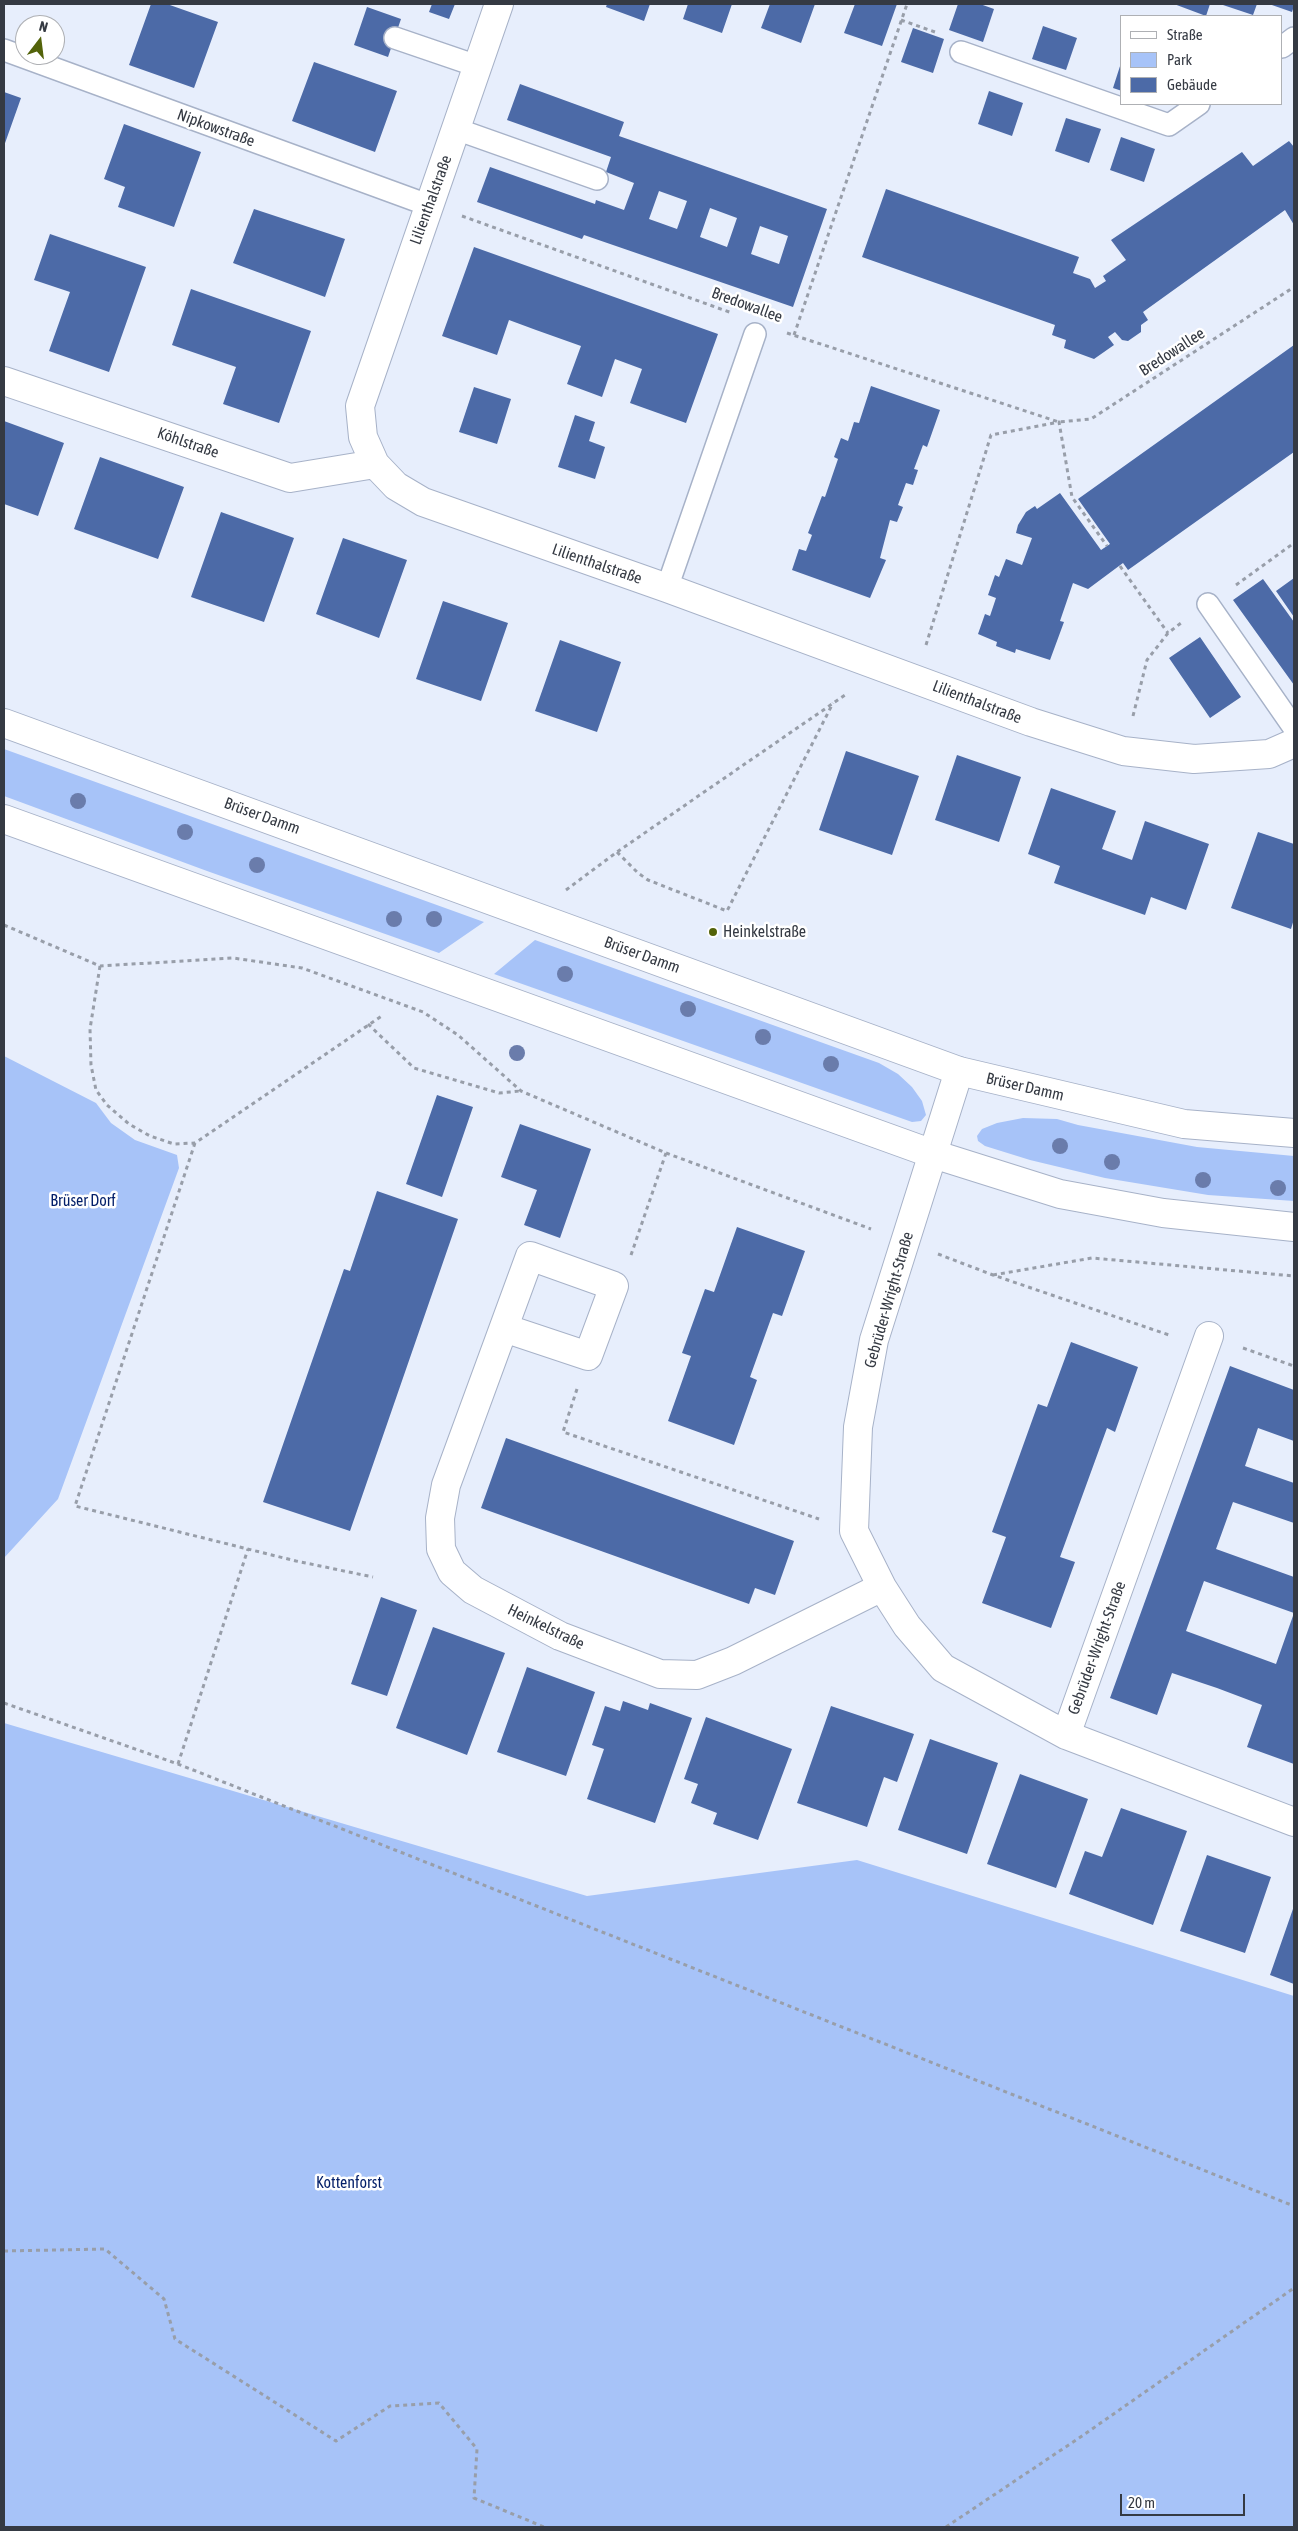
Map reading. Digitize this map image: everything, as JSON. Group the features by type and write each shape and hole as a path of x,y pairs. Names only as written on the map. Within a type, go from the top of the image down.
{"street":[{"name":"Lilienthalstraße","path":"499,4 456,130 428,204 360,406 363,437 375,464 396,486 422,502 667,588 1031,722 1123,751 1194,759 1269,754 1294,743"},
{"name":"Köhlstraße","path":"4,381 290,478 375,464"},
{"name":"Brüser Damm","path":"4,722 959,1071 1184,1124 1294,1133"},
{"path":"4,819 933,1154 1060,1194 1163,1213 1294,1227"},
{"name":"Gebrüder-Wright-Straße","path":"959,1071 874,1340 858,1426 854,1531 882,1587 907,1626 943,1668 1066,1735 1294,1822"},
{"name":"Heinkelstraße","path":"614,1286 530,1256 446,1485 440,1518 442,1549 452,1572 473,1590 560,1636 660,1674 697,1676 733,1661 882,1587"},
{"path":"504,1328 588,1356 614,1286"},
{"name":"Gebrüder-Wright-Straße","path":"1066,1735 1209,1336"}],"lane":[{"path":"395,38 477,66"},
{"path":"1283,46 1294,38"},
{"name":"Nipkowstraße","path":"4,50 428,204"},
{"path":"961,52 1169,125 1198,105"},
{"path":"456,130 597,180"},
{"path":"667,588 755,334"},
{"path":"1208,604 1294,728"}],"path":[{"path":"794,336 907,4"},
{"name":"Bredowallee","path":"428,204 740,316"},
{"name":"Bredowallee","path":"914,678 991,435 1059,422 1092,419 1294,287"},
{"name":"Bredowallee","path":"785,332 1059,422"},
{"path":"1059,422 1072,497 1106,546"},
{"path":"1120,566 1168,633"},
{"path":"566,890 617,852 850,692"},
{"path":"617,852 638,873 648,880 727,911 833,702"},
{"path":"4,925 100,966 233,958 302,968 423,1012 458,1035 521,1091 666,1153 993,1275 1187,1341 1209,1336 1294,1366"},
{"path":"100,966 90,1029 91,1065 96,1090 107,1106 121,1118 150,1136 174,1144 195,1144 383,1014"},
{"path":"368,1023 414,1068 499,1093 521,1091"},
{"path":"195,1144 75,1506 248,1549 373,1577"},
{"path":"614,1286 627,1265 666,1153"},
{"path":"993,1275 1092,1258 1294,1276"},
{"path":"588,1356 562,1432 854,1531"},
{"path":"178,1764 248,1549"},
{"path":"4,1703 178,1764 1294,2206"},
{"path":"4,2250 105,2249 164,2299 176,2339 336,2441 390,2406 439,2403 477,2449 474,2498 544,2527"},
{"path":"946,2527 1082,2436 1294,2288"}],"green space":[{"path":"4,749 484,922 439,953 207,871 4,796"},
{"path":"535,940 879,1063 898,1074 912,1087 922,1101 926,1115 921,1121 912,1122 494,974"},
{"name":"Brüser Dorf","path":"4,1056 96,1103 111,1123 135,1140 177,1155 179,1168 58,1499 4,1558"},
{"path":"1023,1118 1057,1119 1078,1125 1197,1147 1294,1156 1294,1201 1208,1195 1105,1178 1030,1160 985,1146 978,1141 977,1136 982,1129 997,1123"},
{"name":"Kottenforst","path":"4,1723 587,1896 857,1860 1294,1996 1294,2527 4,2527"}],"building":[{"path":"151,4 167,4 218,22 194,88 129,65"},
{"path":"432,4 455,4 449,19 429,12"},
{"path":"607,4 650,4 644,21 606,7"},
{"path":"688,4 732,4 722,33 683,19"},
{"path":"770,4 815,4 801,43 761,28"},
{"path":"855,4 897,4 882,46 844,33"},
{"path":"958,4 980,4 994,9 983,42 949,30"},
{"path":"1174,4 1210,4 1206,15"},
{"path":"1220,4 1257,4 1253,15"},
{"path":"1269,4 1294,4 1294,6 1292,12"},
{"path":"367,7 401,19 388,57 354,45"},
{"path":"1043,26 1077,38 1066,70 1032,59"},
{"path":"913,28 944,39 933,73 901,62"},
{"path":"314,62 397,91 375,152 292,121"},
{"path":"1120,66 1120,90 1113,88"},
{"path":"520,84 624,122 619,136 827,209 793,307 584,235 582,239 477,202 490,167 595,204 596,200 624,210 634,183 606,172 611,157 507,120","holes":["659,191 687,201 677,229 649,219","710,208 737,218 727,247 700,237","760,226 788,236 779,264 751,254"]},
{"path":"989,91 1023,103 1012,136 978,124"},
{"path":"4,92 21,98 4,146"},
{"path":"1066,118 1101,129 1089,163 1055,151"},
{"path":"124,124 201,152 174,227 118,207 125,187 104,179"},
{"path":"1121,137 1155,149 1144,182 1110,170"},
{"path":"1289,141 1294,147 1294,225 1285,210 1143,312 1148,320 1141,325 1141,332 1128,341 1122,340 1115,332 1108,337 1114,345 1094,359 1064,348 1066,340 1052,335 1055,325 862,257 886,189 1079,257 1073,273 1090,279 1095,288 1106,281 1103,276 1126,260 1111,240 1242,152 1253,166"},
{"path":"254,209 345,239 325,297 233,263"},
{"path":"50,234 146,267 109,372 49,351 70,292 34,280"},
{"path":"474,247 718,334 686,423 630,403 642,369 615,359 602,397 567,384 581,346 509,320 497,355 442,336"},
{"path":"191,289 311,331 279,423 223,404 236,367 172,345"},
{"path":"1294,345 1294,452 1128,570 1123,563 1088,589 1073,583 1060,621 1064,622 1050,660 1016,649 1015,653 996,646 997,642 978,634 985,614 990,616 996,598 988,595 995,575 999,577 1006,559 1022,565 1032,538 1016,533 1018,525 1026,512 1035,506 1037,509 1060,493 1101,550 1110,544 1078,499"},
{"path":"871,386 940,410 927,447 923,445 914,469 918,470 913,485 906,483 898,505 903,507 897,522 890,520 880,558 886,560 870,598 792,570 799,549 806,551 812,535 808,533 822,496 825,497 838,459 834,457 841,438 848,441 854,422 859,423"},
{"path":"474,387 511,399 497,444 459,432"},
{"path":"575,415 595,422 589,441 605,447 595,479 558,467"},
{"path":"4,421 64,443 38,516 4,504"},
{"path":"100,457 184,487 158,559 74,529"},
{"path":"221,512 294,538 264,622 191,597"},
{"path":"343,538 407,560 379,638 316,614"},
{"path":"1294,578 1294,617 1276,591"},
{"path":"1263,579 1294,622 1294,685 1233,600"},
{"path":"443,601 508,623 481,701 416,679"},
{"path":"1200,637 1241,697 1210,718 1169,658"},
{"path":"560,640 621,662 597,732 535,711"},
{"path":"846,751 919,776 892,855 819,830"},
{"path":"957,755 1021,777 999,842 935,820"},
{"path":"1051,788 1116,811 1102,849 1132,860 1145,821 1209,844 1186,910 1151,897 1145,915 1054,883 1060,866 1028,854"},
{"path":"1258,832 1294,844 1294,919 1291,929 1231,908"},
{"path":"437,1095 473,1107 442,1197 406,1184"},
{"path":"520,1124 591,1149 560,1238 524,1225 537,1190 501,1177"},
{"path":"377,1191 458,1219 350,1531 263,1502 344,1269 350,1271"},
{"path":"737,1227 805,1251 782,1316 773,1313 750,1377 757,1380 734,1445 668,1421 691,1356 682,1353 705,1289 714,1292"},
{"path":"1071,1342 1138,1367 1115,1432 1107,1428 1060,1557 1075,1562 1051,1628 982,1603 1006,1537 992,1532 1038,1404 1047,1407"},
{"path":"1230,1366 1294,1390 1294,1441 1258,1428 1245,1466 1294,1483 1294,1523 1233,1502 1216,1549 1294,1577 1294,1613 1294,1764 1247,1747 1262,1705 1217,1688 1172,1673 1157,1715 1110,1698","holes":["1204,1581 1294,1613 1276,1664 1186,1631"]},
{"path":"506,1438 794,1541 775,1595 755,1588 749,1604 481,1508"},
{"path":"381,1597 417,1610 387,1696 351,1684"},
{"path":"433,1627 505,1653 467,1755 396,1728"},
{"path":"527,1667 595,1692 566,1776 497,1752"},
{"path":"623,1701 648,1710 650,1703 692,1718 655,1823 587,1799 604,1749 592,1745 605,1706 620,1711"},
{"path":"831,1706 914,1734 897,1782 884,1777 867,1827 797,1803"},
{"path":"706,1717 792,1749 758,1840 713,1824 717,1813 691,1803 698,1784 684,1779"},
{"path":"930,1739 998,1763 967,1854 898,1830"},
{"path":"1020,1774 1088,1799 1056,1888 987,1864"},
{"path":"1121,1808 1187,1831 1153,1925 1069,1894 1085,1851 1102,1857"},
{"path":"1207,1855 1271,1877 1245,1953 1180,1931"},
{"path":"1294,1906 1294,1984 1270,1975"}],"place":[{"name":"Heinkelstraße","path":"713,932"}]}
